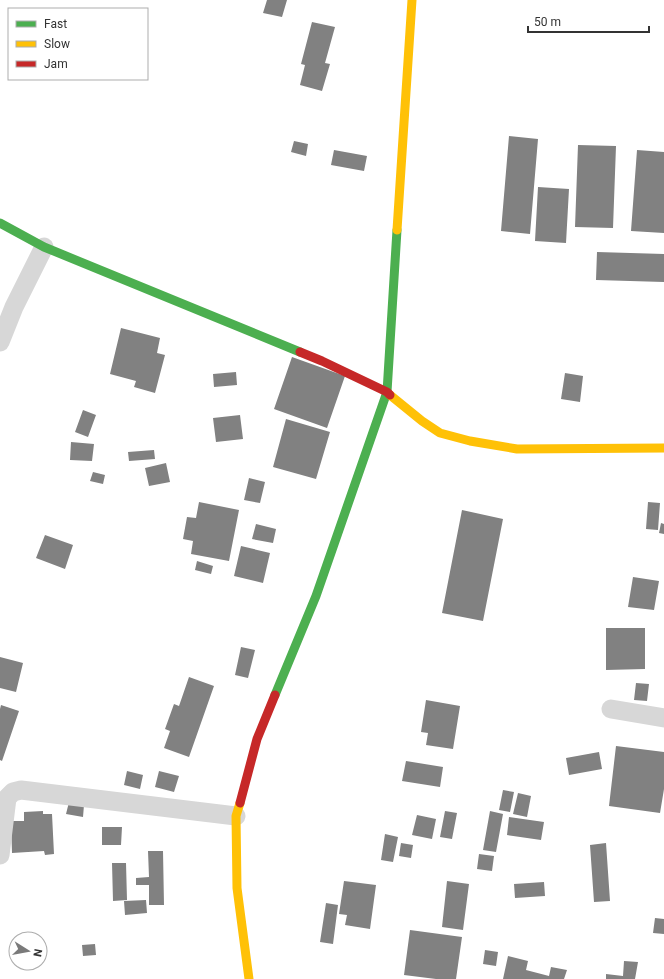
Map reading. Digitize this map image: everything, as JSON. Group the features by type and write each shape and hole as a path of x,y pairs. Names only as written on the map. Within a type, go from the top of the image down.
{"street":[{"path":"249,979 237,888 236,816 257,739 316,596 387,392 412,0"},
{"path":"0,223 44,247 322,361 387,392 422,421 440,433 470,441 517,450 664,448"},
{"path":"0,342 14,307 44,247"},
{"path":"611,709 664,718"},
{"path":"0,855 7,798 13,792 22,790 236,816"}],"building":[{"path":"267,0 287,0 282,17 263,13"},
{"path":"312,22 335,27 325,63 330,64 322,91 300,85 305,65 301,64"},
{"path":"509,136 538,139 530,234 501,231"},
{"path":"294,141 308,144 306,156 291,152"},
{"path":"578,145 616,146 613,228 575,227"},
{"path":"334,150 367,156 364,171 331,165"},
{"path":"637,150 664,152 664,233 631,231"},
{"path":"538,187 569,189 566,243 535,241"},
{"path":"597,252 664,254 664,282 596,280"},
{"path":"121,328 160,338 157,353 165,355 155,393 134,387 136,381 110,374"},
{"path":"292,357 345,376 327,428 274,409"},
{"path":"236,372 237,385 214,387 213,374"},
{"path":"565,373 583,376 580,402 561,399"},
{"path":"83,410 96,415 88,437 75,432"},
{"path":"240,415 243,439 216,442 213,418"},
{"path":"286,419 330,432 316,479 273,467"},
{"path":"71,442 94,444 92,461 70,460"},
{"path":"154,450 155,459 129,461 128,452"},
{"path":"166,463 170,482 149,486 145,468"},
{"path":"93,472 105,475 103,484 90,481"},
{"path":"249,478 265,482 260,503 244,500"},
{"path":"199,502 239,510 229,561 191,554 193,541 183,539 187,517 196,518"},
{"path":"648,502 660,503 658,530 646,529"},
{"path":"462,510 503,519 483,621 442,613"},
{"path":"661,523 664,524 664,534 659,533"},
{"path":"256,524 276,529 273,543 252,539"},
{"path":"45,535 73,545 65,569 36,558"},
{"path":"241,546 270,553 263,583 234,576"},
{"path":"197,561 213,566 211,574 195,570"},
{"path":"633,577 659,581 654,610 628,607"},
{"path":"606,628 645,628 645,669 606,670"},
{"path":"241,647 255,650 248,678 235,675"},
{"path":"0,657 23,663 16,692 0,688"},
{"path":"189,677 214,686 189,757 164,748 170,731 165,729 174,704 179,706"},
{"path":"636,683 649,684 647,701 634,700"},
{"path":"426,700 460,706 453,749 426,745 428,733 421,732"},
{"path":"1,705 19,711 2,761 0,760"},
{"path":"616,746 664,752 664,789 660,813 609,806"},
{"path":"599,752 602,769 569,775 566,758"},
{"path":"406,761 443,767 440,787 402,781"},
{"path":"127,771 143,775 140,789 124,785"},
{"path":"159,771 179,776 174,792 155,787"},
{"path":"503,790 514,792 510,812 499,810"},
{"path":"518,793 531,796 527,817 513,814"},
{"path":"69,802 84,805 83,817 66,814"},
{"path":"43,811 43,814 52,814 54,854 45,855 44,851 12,853 11,821 24,821 24,812"},
{"path":"445,811 457,813 452,839 440,837"},
{"path":"490,811 503,814 496,852 483,850"},
{"path":"417,815 436,819 432,839 412,835"},
{"path":"509,817 544,822 541,840 507,835"},
{"path":"102,827 122,827 121,845 102,845"},
{"path":"385,834 398,837 393,862 381,860"},
{"path":"401,843 413,845 411,858 399,856"},
{"path":"606,843 610,901 594,902 590,845"},
{"path":"148,851 163,851 164,905 149,905 149,885 136,885 136,878 149,877"},
{"path":"479,854 494,856 492,871 477,869"},
{"path":"112,863 126,863 127,900 113,901"},
{"path":"344,881 376,885 370,929 345,925 347,915 339,914"},
{"path":"447,881 469,884 463,930 442,927"},
{"path":"544,882 545,896 515,898 514,884"},
{"path":"146,900 147,913 125,915 124,901"},
{"path":"326,903 338,905 333,944 320,942"},
{"path":"655,918 664,919 664,934 653,933"},
{"path":"410,930 462,937 456,979 436,979 404,975"},
{"path":"95,944 96,955 83,956 82,945"},
{"path":"485,950 498,952 496,966 483,964"},
{"path":"508,956 528,961 526,970 549,976 551,967 567,970 564,979 503,979"},
{"path":"624,961 638,962 635,979 606,979 606,974 623,976"}],"traffic: fast":[{"path":"0,223 44,247 300,352"},
{"path":"275,695 316,596 387,392 397,230"}],"traffic: slow":[{"path":"397,230 412,0"},
{"path":"390,395 422,421 440,433 470,441 517,449 664,448"},
{"path":"240,803 236,816 237,888 249,979"}],"traffic: jam":[{"path":"300,352 387,392 390,395"},
{"path":"240,803 257,739 275,695"}]}
